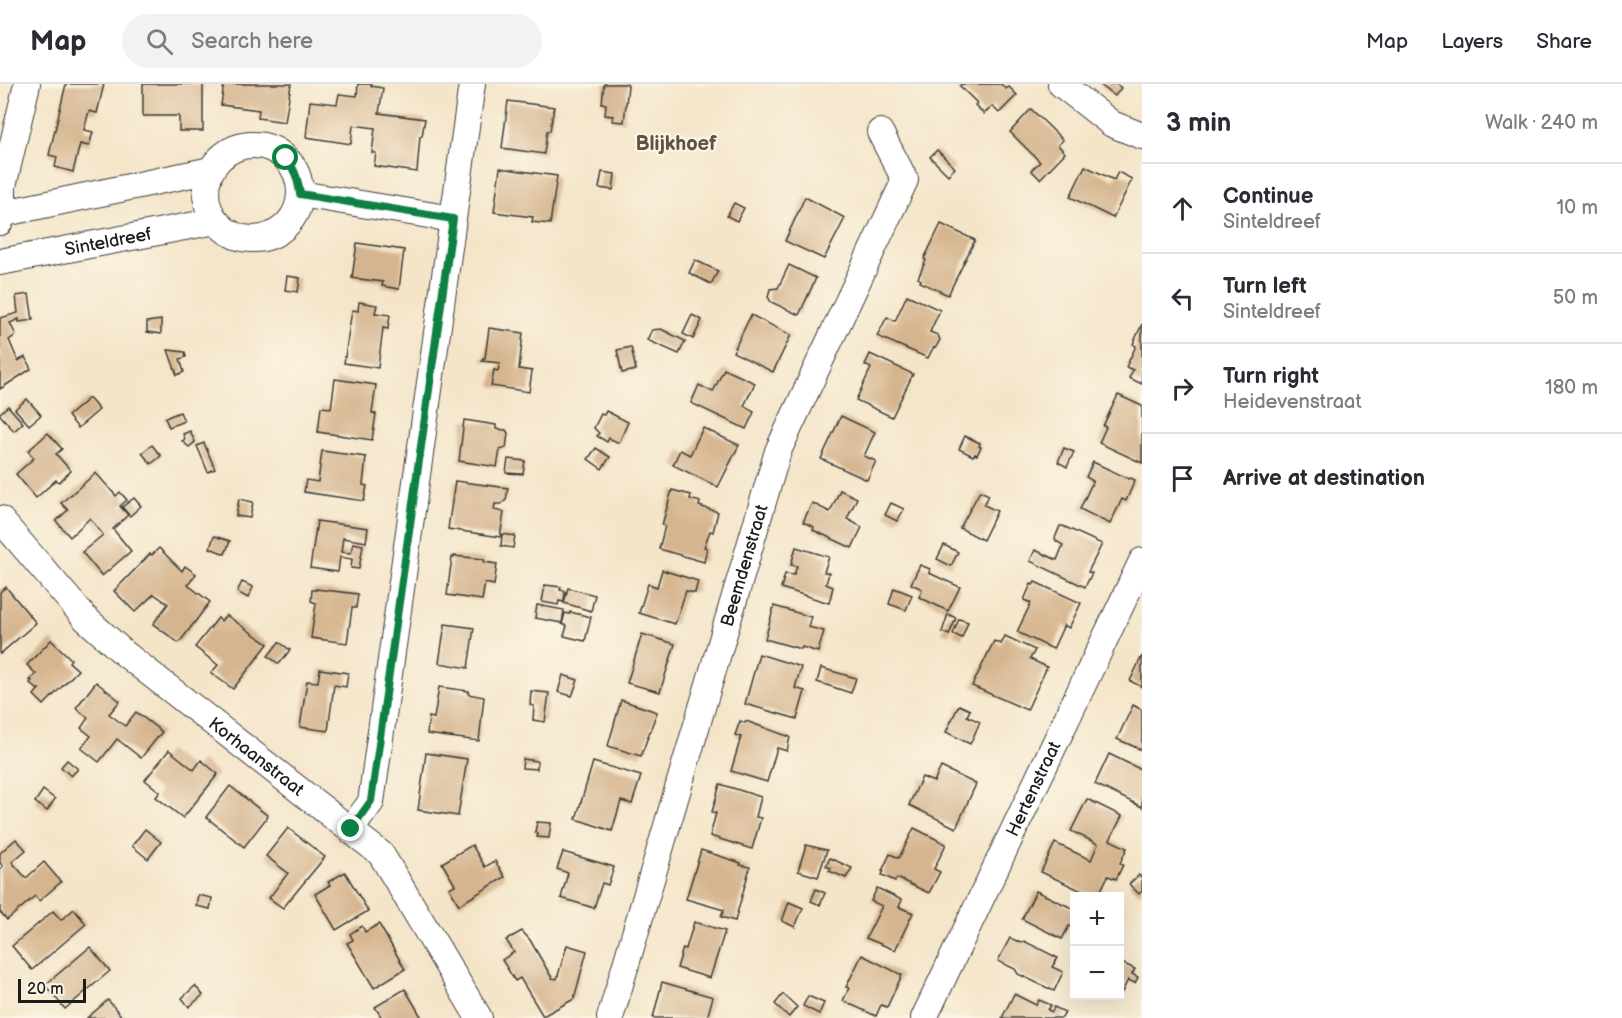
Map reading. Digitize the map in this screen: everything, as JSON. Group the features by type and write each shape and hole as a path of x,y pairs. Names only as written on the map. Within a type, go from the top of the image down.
{"street":[{"path":"351,829 371,801 472,84"},
{"path":"1061,84 1112,124 1142,136"},
{"path":"16,99 3,186 1,216 211,170"},
{"name":"Beemdenstraat","path":"610,1018 778,452 905,180 880,132"},
{"path":"252,145 276,150 286,158 298,179 300,194 294,216 286,226 275,234 250,239 237,236 216,221 208,205 206,187 211,170 219,160 228,152 239,147 252,145"},
{"path":"300,194 453,219"},
{"name":"Sinteldreef","path":"0,262 216,221"},
{"name":"Korhaanstraat","path":"0,519 85,618 124,653 381,854 479,1018"},
{"name":"Hertenstraat","path":"924,1018 1142,561"}],"building":[{"path":"66,84 104,84 97,113 89,111 84,130 93,132 89,146 80,144 73,172 55,167 57,157 49,155"},
{"path":"143,84 203,84 203,131 179,131 179,116 143,116"},
{"path":"224,84 291,84 285,122 258,118 259,110 221,105"},
{"path":"358,84 371,84 371,86 383,88 379,113 425,119 422,136 420,136 417,172 374,166 376,153 372,153 375,128 353,125 351,144 306,137 310,101 337,104 339,94 357,96"},
{"path":"604,84 627,84 624,122 612,121 613,116 605,115 606,104 602,103"},
{"path":"961,84 1001,84 1006,89 1009,87 1017,95 999,113 992,106 984,114 975,105 977,103 960,86"},
{"path":"1099,84 1116,84 1121,88 1115,96"},
{"path":"508,101 554,107 550,131 547,131 544,154 502,148"},
{"path":"1031,109 1063,140 1058,145 1065,153 1040,179 1031,170 1040,162 1010,132"},
{"path":"937,150 955,168 948,175 930,157"},
{"path":"1085,166 1114,180 1118,172 1132,179 1113,218 1070,197"},
{"path":"500,168 557,176 550,224 532,222 533,217 494,212"},
{"path":"602,172 615,174 613,190 599,188"},
{"path":"805,197 845,218 824,259 785,241"},
{"path":"734,203 744,208 737,221 727,216"},
{"path":"941,224 975,240 948,295 920,282 918,278 926,260 924,259"},
{"path":"357,243 404,250 399,289 382,286 383,282 352,278"},
{"path":"695,260 718,271 711,284 689,273"},
{"path":"789,265 816,278 799,315 771,302 768,297 770,289 778,288"},
{"path":"287,276 300,278 298,292 285,290"},
{"path":"29,294 33,320 19,322 19,319 10,323 16,335 9,340 18,361 25,357 31,369 0,389 0,318 18,313 16,296"},
{"path":"907,295 940,310 930,332 938,335 940,340 928,358 877,336 887,317 895,321"},
{"path":"359,302 377,305 375,313 390,315 388,329 383,328 378,368 344,363 352,310 358,311"},
{"path":"692,315 702,320 693,339 683,334"},
{"path":"751,315 791,335 773,372 733,352"},
{"path":"161,320 161,334 147,332 147,322"},
{"path":"1142,324 1142,384 1129,378 1133,370 1126,367 1136,346 1133,344"},
{"path":"489,328 523,333 519,369 532,371 529,392 491,386 494,370 498,371 500,363 482,361 485,358"},
{"path":"661,329 685,341 679,354 647,340 652,330"},
{"path":"631,347 636,370 622,373 617,350"},
{"path":"168,350 185,352 186,357 180,359 184,372 177,375"},
{"path":"870,354 913,374 892,417 856,400 871,368 865,365"},
{"path":"724,369 755,383 744,406 754,412 746,429 691,403 699,385 713,392"},
{"path":"335,379 376,385 372,413 376,414 372,440 318,432 321,407 331,408"},
{"path":"1118,395 1142,406 1142,463 1099,443 1106,427 1103,426"},
{"path":"89,398 99,410 78,428 68,416"},
{"path":"27,399 41,415 29,425 15,409"},
{"path":"8,406 23,423 14,431 0,415"},
{"path":"606,411 628,422 619,443 609,438 607,442 597,436 599,433 594,428 601,414 604,415"},
{"path":"180,412 184,421 169,427 165,418"},
{"path":"841,416 875,432 864,456 876,461 867,480 821,459"},
{"path":"464,420 496,425 496,429 506,430 508,433 506,448 500,450 497,467 459,461"},
{"path":"703,428 739,445 718,487 673,465 680,450 690,455"},
{"path":"190,431 195,442 189,447 182,441 185,439 183,434"},
{"path":"48,433 62,449 56,454 71,471 59,482 56,480 36,498 16,474 34,458 28,451"},
{"path":"965,436 980,443 981,447 977,455 973,456 959,449"},
{"path":"204,443 215,469 208,472 197,446"},
{"path":"152,445 161,456 151,464 142,453"},
{"path":"596,448 610,457 602,469 588,459"},
{"path":"1064,448 1074,452 1067,467 1058,462"},
{"path":"322,451 366,457 363,485 367,486 364,501 304,492 306,480 318,482"},
{"path":"508,459 525,461 523,474 506,473"},
{"path":"1093,462 1135,480 1126,501 1122,499 1110,524 1080,509 1093,481 1086,477"},
{"path":"96,473 116,496 120,492 127,500 120,506 128,515 113,529 131,551 102,576 82,552 103,535 90,518 70,537 56,521 68,510 61,503"},
{"path":"455,481 508,488 506,500 501,504 495,504 494,510 504,512 500,537 448,529"},
{"path":"672,490 691,495 690,499 700,502 699,506 718,512 713,532 710,531 704,547 707,548 704,562 659,549 665,526 662,525"},
{"path":"840,490 857,498 847,519 862,527 852,548 813,530 814,527 803,522 812,503 830,512"},
{"path":"980,491 989,495 984,505 997,511 983,540 960,528"},
{"path":"134,498 141,506 130,516 122,507"},
{"path":"239,499 253,502 250,518 236,516"},
{"path":"891,503 904,509 897,521 885,515"},
{"path":"317,521 368,528 366,542 343,538 341,552 351,553 353,543 363,545 359,569 351,568 352,559 340,557 338,572 310,568"},
{"path":"1060,526 1102,544 1088,572 1092,573 1085,587 1030,561 1035,550 1057,560 1063,545 1055,538"},
{"path":"502,534 515,536 513,548 501,546"},
{"path":"214,536 230,541 225,554 210,548"},
{"path":"944,545 958,552 951,566 937,559"},
{"path":"796,547 829,557 824,572 829,573 826,584 833,587 829,603 781,588 785,574 794,575 797,566 791,565"},
{"path":"159,548 182,571 185,566 196,574 188,585 210,602 179,643 153,624 168,604 154,594 135,612 114,591 150,554 152,555"},
{"path":"454,556 484,559 484,562 497,564 494,585 485,583 482,600 447,595"},
{"path":"920,565 930,569 929,573 960,587 948,611 919,597 922,589 911,584"},
{"path":"662,570 698,581 695,593 686,591 675,624 639,613 648,584 657,587"},
{"path":"242,582 253,587 248,598 237,592"},
{"path":"1035,582 1081,603 1069,628 1064,625 1053,649 1017,632 1031,603 1024,600 1031,584"},
{"path":"545,585 561,587 560,590 565,591 564,602 559,601 558,605 542,602"},
{"path":"6,587 36,623 0,654 0,592"},
{"path":"568,588 595,595 591,611 564,603"},
{"path":"894,588 912,595 906,610 889,604"},
{"path":"312,590 358,594 356,608 352,608 347,643 311,638 316,603 311,601"},
{"path":"537,605 564,610 562,623 535,618"},
{"path":"774,606 811,617 808,627 824,631 818,652 765,639"},
{"path":"570,612 591,617 585,641 564,636 567,626 562,624 565,613 570,614"},
{"path":"948,614 956,618 949,635 942,632"},
{"path":"226,615 268,644 233,689 211,673 218,665 195,647 218,618 221,621"},
{"path":"959,619 968,622 962,638 953,634"},
{"path":"445,624 474,628 468,668 439,663"},
{"path":"642,634 675,644 660,692 627,683"},
{"path":"1005,636 1035,650 1030,659 1047,667 1027,710 972,686 994,641 1001,644"},
{"path":"51,640 71,659 69,662 78,670 44,705 34,695 39,689 30,683 32,681 30,680 36,674 27,665"},
{"path":"279,642 290,650 279,664 268,656"},
{"path":"759,654 801,667 795,688 805,691 797,719 745,704"},
{"path":"1142,656 1142,687 1130,681"},
{"path":"821,668 856,678 851,693 817,682"},
{"path":"320,669 348,673 346,687 334,685 328,731 300,727 307,681 318,682"},
{"path":"563,675 578,680 572,696 558,692"},
{"path":"96,682 120,701 109,714 125,726 136,712 162,732 141,758 117,739 99,762 81,748 91,736 81,728 88,718 76,708"},
{"path":"439,687 469,691 468,694 484,697 479,741 427,734 429,717 434,718"},
{"path":"531,691 549,693 545,722 533,720 534,706 530,705"},
{"path":"621,700 657,712 641,756 608,746"},
{"path":"959,705 970,710 967,716 980,722 970,744 946,732"},
{"path":"1133,705 1142,710 1142,750 1117,739"},
{"path":"740,721 745,723 746,721 790,737 787,751 777,748 767,782 731,771 741,737 735,735"},
{"path":"169,750 194,770 201,760 218,774 183,818 156,797 160,792 145,780"},
{"path":"426,753 467,759 458,816 418,810"},
{"path":"1109,754 1142,770 1142,807 1095,784"},
{"path":"523,759 537,761 537,769 522,768"},
{"path":"67,760 78,769 71,776 61,767"},
{"path":"593,762 641,776 632,804 621,801 612,831 576,819"},
{"path":"941,767 976,784 956,828 909,805 922,777 934,782"},
{"path":"720,784 761,797 756,817 761,818 752,849 710,836 716,813 712,812"},
{"path":"230,786 268,816 244,847 206,817"},
{"path":"43,790 55,799 47,811 35,802"},
{"path":"1087,799 1122,816 1110,840 1127,848 1120,863 1123,865 1116,879 1108,876 1100,892 1084,892 1041,872 1055,843 1091,860 1098,844 1071,831"},
{"path":"537,822 551,823 549,838 537,837 538,833 535,832"},
{"path":"288,828 325,857 283,908 269,898 288,873 266,856"},
{"path":"914,828 946,844 934,869 940,872 929,893 897,878 895,881 882,875 890,854 899,858"},
{"path":"145,829 161,842 148,859 132,846"},
{"path":"16,839 26,850 12,862 26,878 44,862 61,882 39,901 35,896 7,920 0,912 0,869 3,866 0,863 0,853"},
{"path":"472,845 485,867 495,861 505,877 459,905 449,888 455,885 442,863"},
{"path":"806,845 827,850 818,877 798,871"},
{"path":"701,850 750,867 735,921 721,917 724,910 686,899"},
{"path":"563,852 614,867 608,885 602,883 594,908 561,898 568,873 557,869"},
{"path":"830,858 852,868 846,878 829,871 831,868 826,866"},
{"path":"345,872 368,911 336,930 315,894 330,885 328,882"},
{"path":"1139,875 1142,878 1142,891 1139,894 1129,884"},
{"path":"877,888 902,900 899,907 913,913 895,950 866,938 882,906 871,901"},
{"path":"816,889 825,893 820,905 811,901"},
{"path":"1036,891 1070,907 1070,926 1062,939 1022,919"},
{"path":"198,895 212,898 210,909 196,906"},
{"path":"789,902 803,908 795,927 782,921"},
{"path":"74,909 86,924 32,970 12,946 53,911 61,920"},
{"path":"694,922 725,931 710,978 677,968 683,948 686,949"},
{"path":"379,924 405,969 374,988 347,943 353,940 350,934 362,926 365,932"},
{"path":"522,931 530,940 552,978 557,979 567,945 587,951 574,999 543,1016 520,978 515,981 502,960 514,952 506,940"},
{"path":"1010,938 1021,943 1024,941 1058,958 1052,967 1063,972 1054,991 1018,974 1015,969 998,961"},
{"path":"90,947 110,971 65,1009 45,985"},
{"path":"862,955 902,975 887,1007 881,1005 876,1016 843,1001 849,988 846,987"},
{"path":"1124,964 1135,969 1132,974 1138,977 1135,983 1128,980 1124,988"},
{"path":"662,982 713,997 707,1018 653,1018"},
{"path":"195,986 203,995 189,1007 182,998"},
{"path":"405,989 422,1018 382,1018 375,1007"},
{"path":"783,994 797,1007 789,1017 775,1004"},
{"path":"1014,994 1036,1005 1039,1000 1051,1005 1048,1010 1052,1012 1054,1007 1065,1012 1062,1018 1002,1018"},
{"path":"808,996 824,1003 819,1014 803,1006"},
{"path":"108,1000 123,1018 87,1018"}],"district":[{"name":"Blijkhoef","path":"676,144"}],"route":[{"path":"286,158 298,179 300,194 453,219 371,801 351,829"}]}
